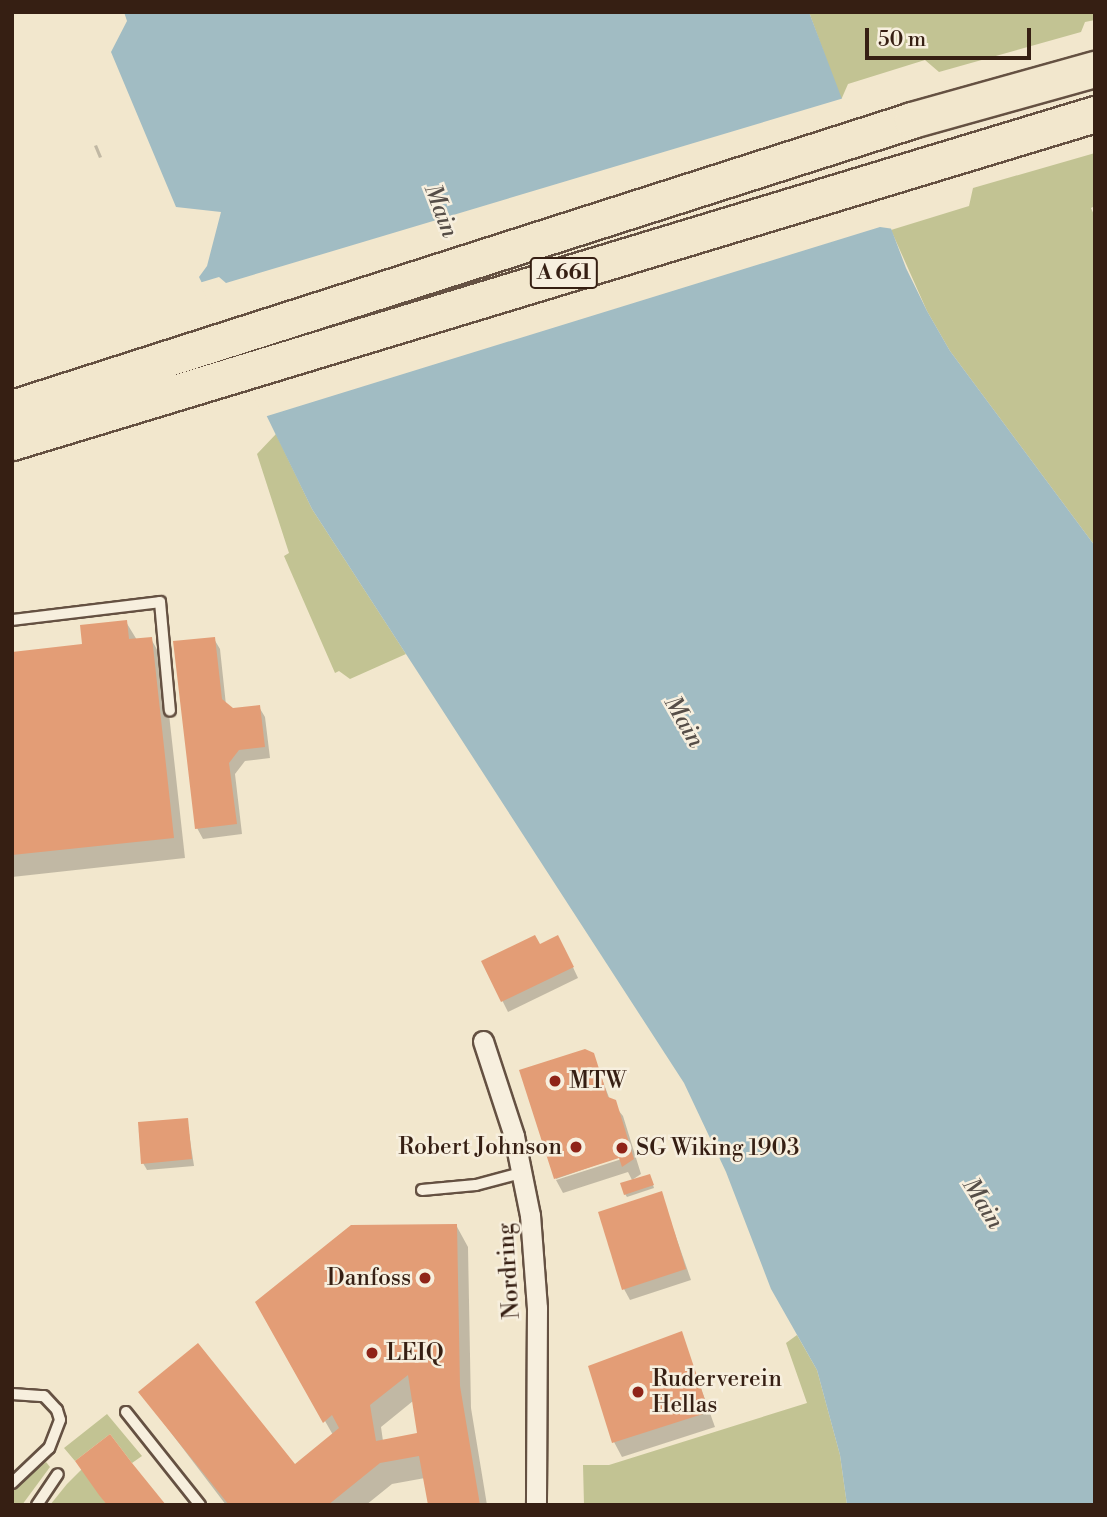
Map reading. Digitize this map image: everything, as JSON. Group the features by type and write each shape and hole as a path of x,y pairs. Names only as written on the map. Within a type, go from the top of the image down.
{"highway":[{"name":"A 661","path":"12,408 912,120 1095,69"},
{"name":"A 661","path":"12,442 1095,114"},
{"name":"A 661","path":"12,397 66,392"}],"street":[{"name":"Nordring","path":"483,1041 521,1173 530,1215 537,1308 536,1505"}],"lane":[{"path":"12,620 160,602 170,710"},
{"path":"422,1190 476,1185 521,1173"},
{"path":"12,1394 44,1396 57,1410 60,1420 49,1448 12,1483"},
{"path":"126,1412 200,1505"},
{"path":"37,1505 58,1474"}],"green space":[{"path":"809,12 1095,12 1095,20 1085,22 1081,32 939,72 925,60 848,84 841,100"},
{"path":"1095,153 1095,206 1091,208 1095,217 1095,546 950,351 927,311 891,230 969,206 973,188"},
{"path":"276,434 312,509 406,654 350,679 339,671 335,673 284,556 289,553 257,454"},
{"path":"797,1335 817,1370 840,1455 847,1505 584,1505 583,1465 609,1465 807,1403 786,1343"},
{"path":"107,1414 142,1456 132,1463 110,1434 75,1461 64,1448"},
{"path":"46,1462 50,1467 22,1505 12,1505 12,1489"},
{"path":"82,1469 107,1505 50,1505 67,1484"}],"water":[{"name":"Main","path":"124,12 809,12 906,268 927,311 950,351 1095,546 1095,1505 847,1505 840,1455 817,1370 771,1289 726,1172 684,1083 312,509 199,277 207,266 221,212 176,207 111,52 127,21"}],"pier":[{"path":"844,98 894,229 880,227 264,417 199,283 219,277 226,283"}],"building":[{"path":"127,620 129,639 152,637 174,838 12,855 12,652 82,644 80,625"},
{"path":"215,637 222,699 233,708 260,705 265,747 239,750 229,763 237,824 195,829 173,641"},
{"path":"535,935 540,944 558,935 574,967 501,1002 481,961"},
{"path":"585,1049 594,1053 608,1097 616,1100 634,1159 622,1167 619,1158 554,1179 519,1070"},
{"path":"188,1118 192,1159 141,1164 138,1122"},
{"path":"650,1174 654,1185 624,1195 620,1183"},
{"path":"662,1191 686,1269 622,1290 598,1212"},
{"name":"LEIQ","path":"457,1224 460,1386 480,1505 428,1505 419,1456 380,1463 328,1505 229,1505 138,1392 198,1343 295,1464 339,1428 332,1415 323,1423 255,1302 351,1225","holes":["408,1375 417,1433 376,1441 370,1405"]},
{"path":"682,1331 709,1412 612,1443 588,1366"},
{"path":"110,1434 166,1505 107,1505 99,1495 75,1461"}],"place":[{"name":"MTW","path":"555,1081"},
{"name":"Robert Johnson","path":"576,1147"},
{"name":"SG Wiking 1903","path":"622,1148"},
{"name":"Danfoss","path":"425,1278"},
{"name":"LEIQ","path":"372,1353"},
{"name":"Ruderverein Hellas","path":"638,1392"}]}
